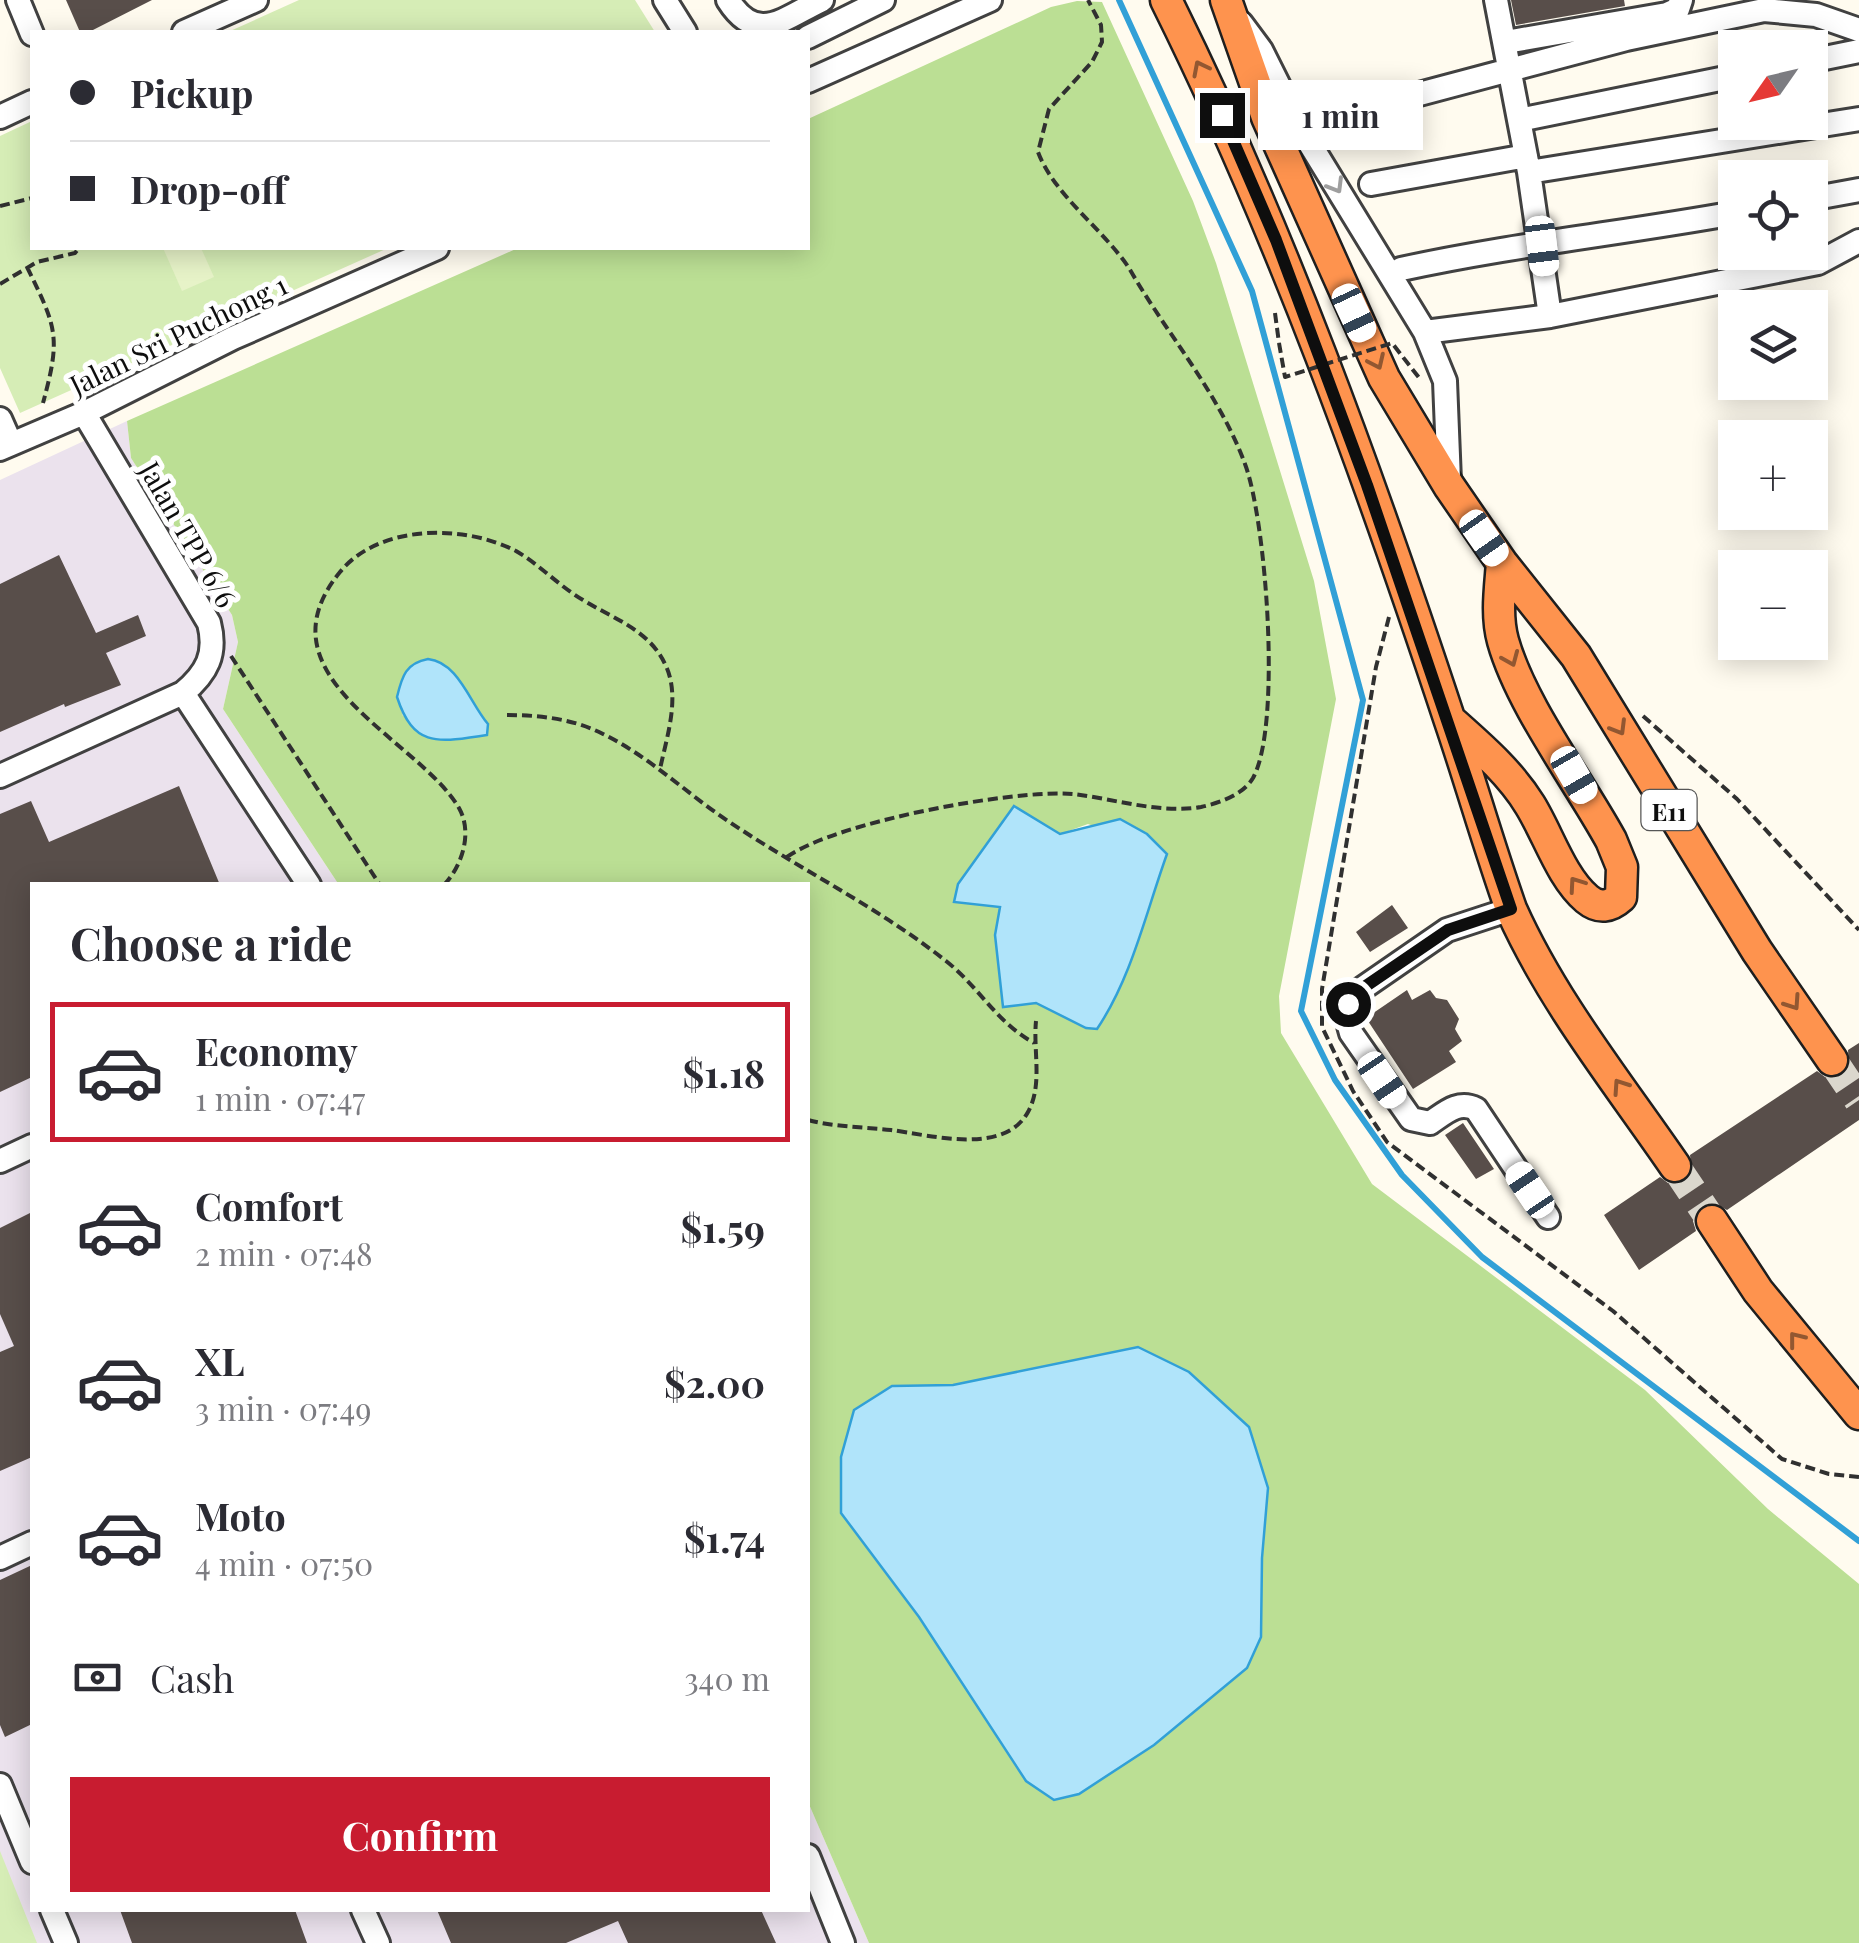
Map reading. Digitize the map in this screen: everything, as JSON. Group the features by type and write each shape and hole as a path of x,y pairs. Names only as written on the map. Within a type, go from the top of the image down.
{"highway":[{"path":"1166,0 1208,84 1276,240 1450,720 1511,909 1530,952 1554,990 1674,1166"},
{"name":"E11","path":"1229,7 1267,117 1384,378 1449,486 1502,563 1576,656 1729,906 1832,1060"},
{"path":"1450,720 1509,775 1572,882 1588,900 1600,906 1613,904 1621,896 1624,884 1612,840 1524,691 1503,641 1499,616 1502,563"},
{"path":"1712,1221 1758,1290 1859,1414"}],"street":[{"path":"18,0 30,30"},
{"path":"187,30 228,6 256,0"},
{"path":"666,0 684,30"},
{"path":"728,0 738,16 755,27 767,26 822,0"},
{"path":"810,35 883,0"},
{"path":"810,80 990,0"},
{"path":"1496,0 1542,246 1550,316"},
{"path":"1506,42 1667,14 1678,9 1680,0"},
{"path":"1229,7 1260,50 1299,126 1425,332 1444,381 1449,486"},
{"path":"1299,126 1626,38 1764,10 1816,15 1859,30"},
{"path":"1828,57 1859,51"},
{"path":"1519,120 1718,79"},
{"path":"0,117 30,103"},
{"path":"1370,184 1859,119"},
{"path":"1828,196 1859,190"},
{"path":"1400,269 1483,251 1542,246 1718,215"},
{"path":"1425,332 1550,316 1818,263 1859,241"},
{"name":"Jalan Sri Puchong 1","path":"6,447 84,413 233,338 432,250"},
{"name":"Jalan TPP 6/6","path":"84,413 210,624 213,654 206,670 183,693"},
{"path":"0,420 6,447"},
{"path":"0,776 183,693 307,882"},
{"path":"1511,909 1448,930 1360,990 1348,1004 1347,1024 1411,1120 1430,1122 1466,1104 1476,1110 1548,1217"},
{"path":"0,1161 30,1147"},
{"path":"0,1558 30,1544"},
{"path":"0,1785 30,1857"},
{"path":"810,1861 843,1943"},
{"path":"53,1912 66,1943"},
{"path":"365,1912 378,1943"}],"path":[{"path":"787,857 826,840 894,820 1002,796 1071,794 1176,810 1205,806 1234,796 1252,781 1261,756 1270,675 1268,638 1254,491 1245,463 1218,408 1114,245 1055,184 1038,152 1049,109 1092,62 1102,42 1101,25 1088,0"},
{"path":"0,206 30,198"},
{"path":"0,284 27,267 77,250"},
{"path":"27,267 56,331 54,362 43,403"},
{"path":"1279,342 1285,378 1392,343 1420,379"},
{"path":"446,882 462,854 466,829 458,807 362,716 322,661 316,625 336,576 357,552 382,541 437,533 493,541 647,636 672,680 672,710 660,768"},
{"path":"230,656 378,882"},
{"path":"1634,708 1736,799 1859,930"},
{"path":"507,714 537,715 602,733 660,768 726,821 947,962 1010,1030 1034,1043"},
{"path":"810,1120 942,1139 995,1136 1016,1126 1028,1113 1036,1090 1036,1021"}],"shaded area":[{"path":"127,421 131,458 232,615 238,642 223,709 337,882 30,882 30,1912 810,1912 810,1807 869,1943 0,1943 0,480"}],"green space":[{"path":"299,0 635,0 654,30 232,30"},
{"path":"1077,1 1102,2 1193,201 1216,263 1314,581 1336,699 1279,996 1281,1033 1372,1184 1645,1390 1768,1509 1859,1584 1859,1943 869,1943 810,1807 810,882 337,882 223,709 238,642 232,615 131,458 127,421 513,250 810,250 810,118 1051,7","holes":["456,675 488,724 403,716 397,696 400,685","1014,807 1060,834 1088,824 1167,854 1129,967 1097,1029 1086,1028 1035,1003 1004,1007 995,935 1000,906 958,884","1138,1348 1268,1488 1246,1669 1154,1745 1079,1794 979,1709 919,1617 841,1513 892,1386 953,1385"]},
{"path":"30,122 30,250 384,250 20,413 0,368 0,136"},
{"path":"164,250 202,250 214,277 182,291"},
{"path":"0,1851 37,1943 0,1943"}],"water":[{"path":"428,659 448,667 455,675 488,724 487,735 442,740 420,734 411,726 397,697 406,672"},
{"path":"1014,806 1060,834 1120,819 1147,834 1167,854 1129,966 1097,1029 1086,1028 1036,1003 1003,1007 995,935 1000,907 954,902 958,884"},
{"path":"1138,1347 1189,1372 1249,1427 1268,1488 1261,1637 1247,1668 1154,1745 1079,1794 1054,1800 1026,1781 919,1617 841,1513 841,1457 854,1410 892,1386 953,1385"}],"building":[{"path":"66,0 152,0 93,30 79,30"},
{"path":"1511,0 1624,0 1625,6 1516,25"},
{"path":"59,555 96,633 138,615 146,636 106,653 121,685 0,732 0,584"},
{"path":"179,786 219,882 30,882 30,1078 0,1092 0,814 31,801 49,842"},
{"path":"1392,905 1408,928 1370,952 1356,932"},
{"path":"1407,990 1412,1000 1430,990 1436,998 1447,1000 1459,1019 1455,1029 1462,1041 1449,1051 1456,1062 1413,1089 1366,1018"},
{"path":"1859,1043 1859,1120 1727,1210 1712,1202 1701,1206 1693,1221 1696,1231 1639,1270 1604,1215 1660,1177 1668,1183 1685,1182 1692,1173 1690,1155 1817,1071 1825,1077 1842,1076 1849,1067 1848,1050"},
{"path":"1463,1123 1494,1169 1476,1179 1445,1135"},
{"path":"30,1213 30,1458 0,1471 0,1352 14,1346 0,1314 0,1228"},
{"path":"30,1566 30,1725 5,1737 0,1725 0,1580"},
{"path":"121,1912 296,1912 307,1943 132,1943"},
{"path":"438,1912 762,1912 776,1943 628,1943 618,1921 566,1943 451,1943"}],"waterway":[{"path":"1119,0 1252,291 1363,700 1301,1011 1335,1080 1402,1175 1482,1257 1859,1541"}],"tunnel":[{"path":"1832,1060 1859,1100"},
{"path":"1675,1166 1712,1221"}],"route":[{"path":"1222,115 1276,240 1367,485 1450,720 1511,909 1448,930 1360,990 1348,1004"}]}
